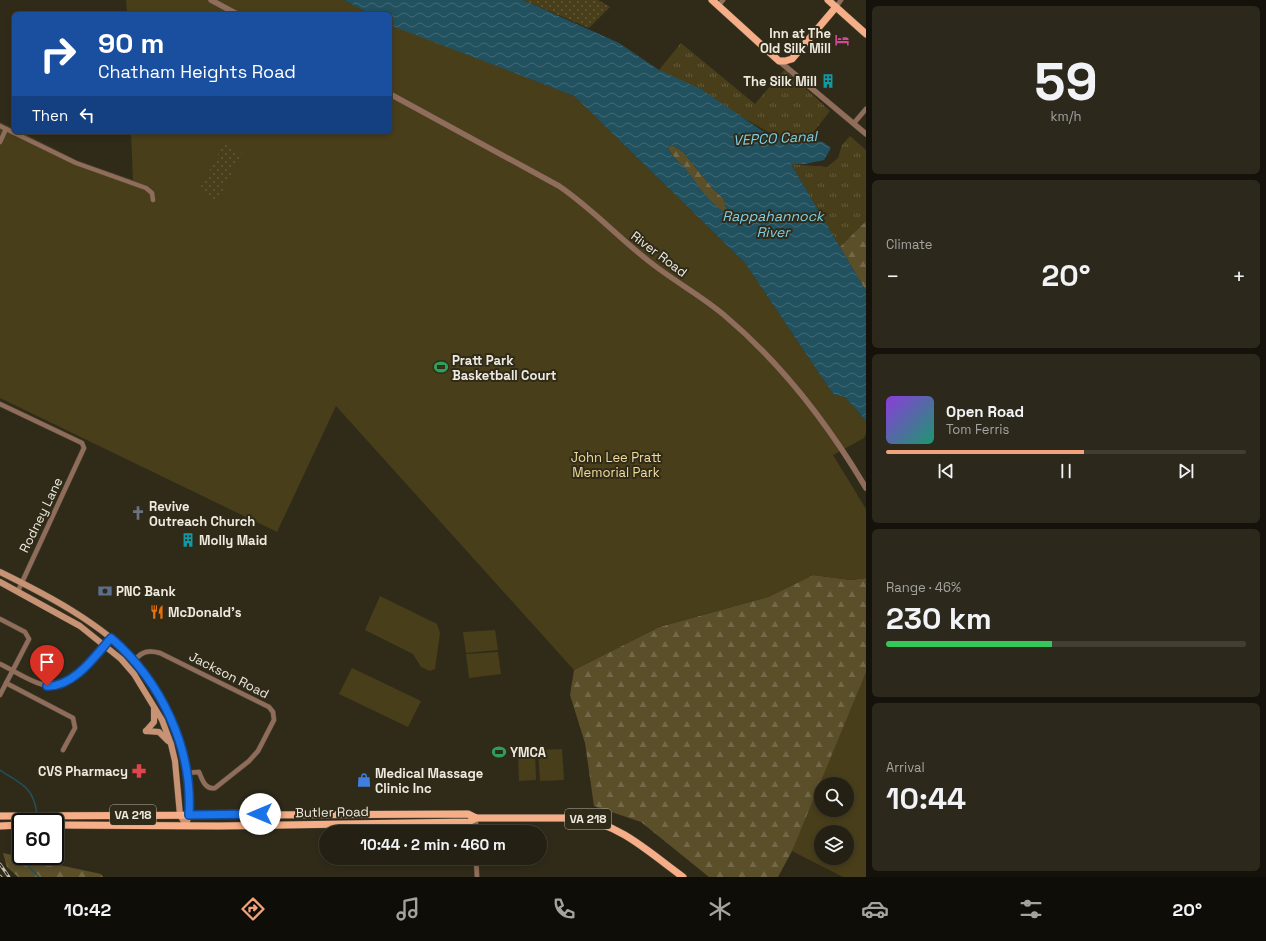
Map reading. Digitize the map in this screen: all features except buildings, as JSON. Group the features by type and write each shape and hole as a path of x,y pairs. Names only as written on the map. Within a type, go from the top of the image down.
{"main road":[{"path":"712,0 721,3 779,61 792,59 836,7"},
{"path":"828,0 866,34"},
{"path":"824,21 836,13 845,15"},
{"path":"0,572 76,613 111,638 135,660 155,689 171,719 184,758 190,803 186,825"},
{"path":"0,582 65,617 105,645 134,674 153,705 172,744 180,815 186,825"},
{"path":"153,705 154,722 146,731 159,732 172,744"},
{"name":"Butler Road","path":"189,815 468,814 476,818 566,817 592,820 624,834 683,877"},
{"name":"VA 218","path":"0,816 189,815"},
{"name":"Butler Road","path":"186,825 469,822 476,818"},
{"path":"0,826 12,825"},
{"name":"VA 218","path":"64,825 186,825"}],"street":[{"path":"211,0 233,12"},
{"path":"836,7 841,0"},
{"path":"792,59 790,65 799,76"},
{"path":"779,61 799,76 866,134"},
{"name":"River Road","path":"392,95 559,186 583,204 647,260 723,314 765,353 790,382 835,440 866,488"},
{"path":"854,123 866,109"},
{"path":"0,126 12,132"},
{"path":"0,142 6,129"},
{"path":"16,134 76,163 148,189 152,193 153,200"},
{"name":"Rodney Lane","path":"0,404 82,443 84,450 18,591"},
{"path":"0,619 25,632 28,637 28,643 0,695"},
{"path":"0,664 41,684 58,685 71,679 111,638"},
{"name":"Jackson Road","path":"135,660 143,653 148,651 160,653 269,707 273,712 274,720 254,757 215,788 208,788 198,772 186,773"},
{"path":"6,683 73,718 75,728 63,750"},
{"path":"476,818 476,825"},
{"path":"476,865 477,877"}],"green space":[{"path":"126,0 344,0 366,12 127,12"},
{"path":"523,0 598,0 610,7 589,28"},
{"name":"John Lee Pratt Memorial Park","path":"392,25 574,96 745,263 833,394 845,397 866,421 866,433 864,438 833,455 866,509 866,578 851,580 813,575 768,597 659,627 574,670 336,406 277,532 0,398 0,122 12,128 12,134 25,134 76,160 133,180 131,134 392,134"},
{"path":"681,43 755,104 785,69 830,111 808,139 779,138 659,70"},
{"path":"850,136 866,150 866,221 840,247 791,164 827,167 838,158 842,145"},
{"path":"224,143 242,153 217,201 199,191"},
{"path":"672,145 683,152 714,190 724,199 727,212 717,208 711,202 685,168 671,154 668,147"},
{"path":"866,221 866,291 840,247"},
{"path":"813,575 851,580 866,578 866,700 825,777 814,777 813,812 778,877 709,877 641,822 594,806 585,743 570,695 574,670 659,627 768,597"},
{"path":"380,596 437,624 440,633 435,669 430,671 421,667 413,654 365,630"},
{"path":"495,630 498,650 466,653 463,632"},
{"path":"498,652 501,674 469,678 466,654"},
{"path":"352,668 421,701 408,727 339,694"},
{"path":"866,672 866,877 843,877 819,865 854,865 854,825 814,825 814,862 792,851 814,798 814,817 854,817 854,777 823,777"},
{"name":"YMCA","path":"562,749 564,780 540,781 538,750"},
{"name":"YMCA","path":"518,754 535,754 536,780 519,781"},
{"path":"3,853 12,855 12,865 59,865 101,874 103,877 18,877 7,867"}],"water":[{"name":"Rappahannock River","path":"344,0 523,0 619,43 659,70 701,89 761,130 778,138 823,142 831,148 824,160 805,164 791,164 866,291 866,421 845,397 833,394 745,263 574,96 392,25 392,12 366,12","holes":["672,145 683,152 714,190 724,199 727,212 722,211 711,201 686,169 673,156 668,147"]}],"waterway":[{"path":"0,770 25,787 33,797 37,813"},
{"path":"28,865 39,877"}],"railway":[{"path":"0,864 9,877"}],"place":[{"name":"Inn at The Old Silk Mill","path":"842,40"},
{"name":"The Silk Mill","path":"828,81"},
{"name":"Pratt Park Basketball Court","path":"441,367"},
{"name":"Revive Outreach Church","path":"138,513"},
{"name":"Molly Maid","path":"188,540"},
{"name":"PNC Bank","path":"105,591"},
{"name":"McDonald's","path":"157,612"},
{"name":"YMCA","path":"499,752"},
{"name":"CVS Pharmacy","path":"139,771"},
{"name":"Medical Massage Clinic Inc","path":"364,780"}],"route":[{"path":"47,686 58,685 71,679 84,668 111,638 141,667 163,702 171,719 184,758 190,803 189,815 260,814"}],"water label":[{"name":"VEPCO Canal","path":"775,138"}]}
